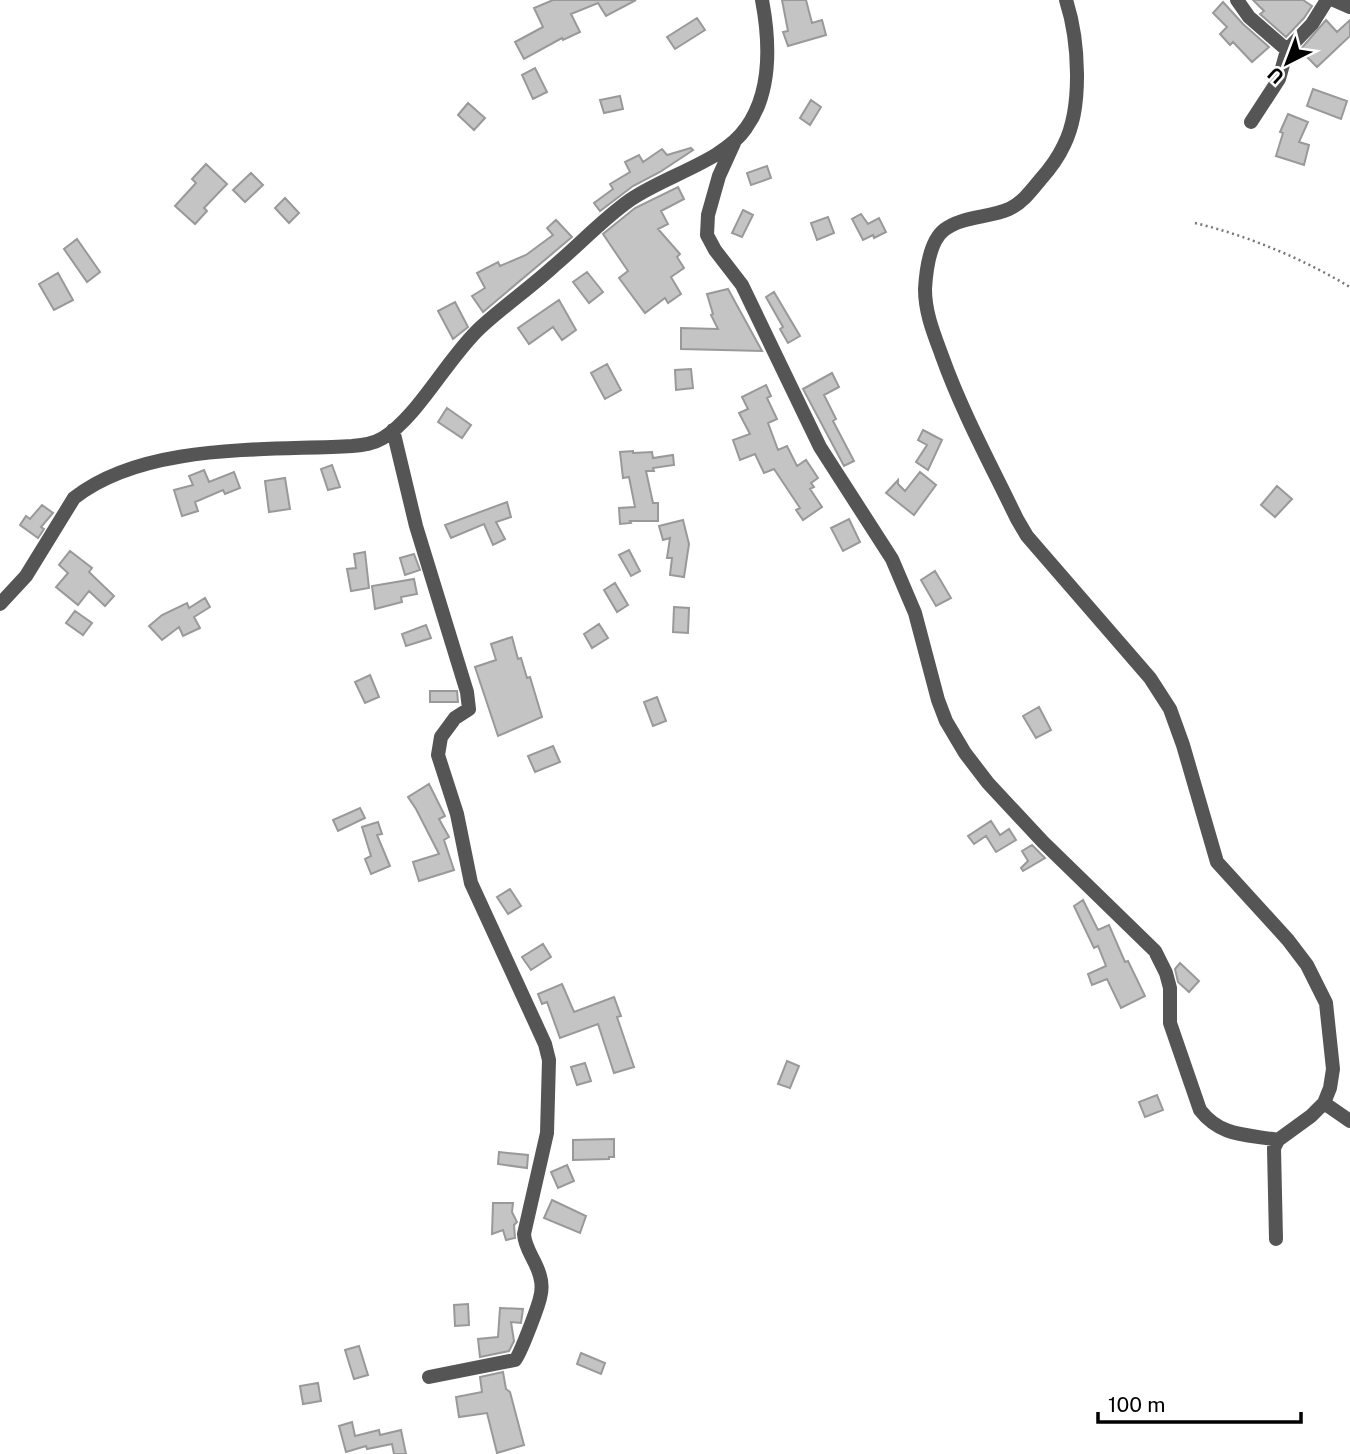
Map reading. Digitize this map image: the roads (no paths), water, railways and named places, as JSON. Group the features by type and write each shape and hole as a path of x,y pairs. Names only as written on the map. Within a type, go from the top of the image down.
{"street":[{"path":"762,0 768,41 768,66 753,118 734,143 719,176 708,215 707,235 742,285 820,447 892,559 915,613 946,721 965,753 988,783 1042,842 1156,951 1170,988 1170,1023 1200,1110 1208,1120 1226,1131 1278,1140"},
{"path":"1066,0 1075,30 1077,59 1072,116 1065,143 1035,187 1010,208 957,223 942,231 928,265 925,305 953,385 1017,519 1027,536 1150,678 1170,709 1217,862 1251,895 1288,940 1307,965 1326,1003 1333,1069 1331,1088 1324,1103 1278,1140 1274,1148 1276,1239"},
{"path":"1237,0 1249,17 1287,50"},
{"path":"1251,122 1279,79 1287,50 1312,24 1327,0"},
{"path":"1334,0 1350,7"},
{"path":"0,604 26,576 74,498 83,490 108,479 134,468 211,451 310,449 370,444 383,438 393,430 477,330 551,270 613,213 647,188 734,143"},
{"path":"393,430 416,526 467,692 469,709 455,718 441,737 439,755 442,769 457,814 471,883 545,1044 550,1074 547,1133 524,1234 528,1251 541,1277 541,1297 524,1337 521,1352 515,1360 429,1377"},
{"path":"1324,1103 1350,1121"}]}
